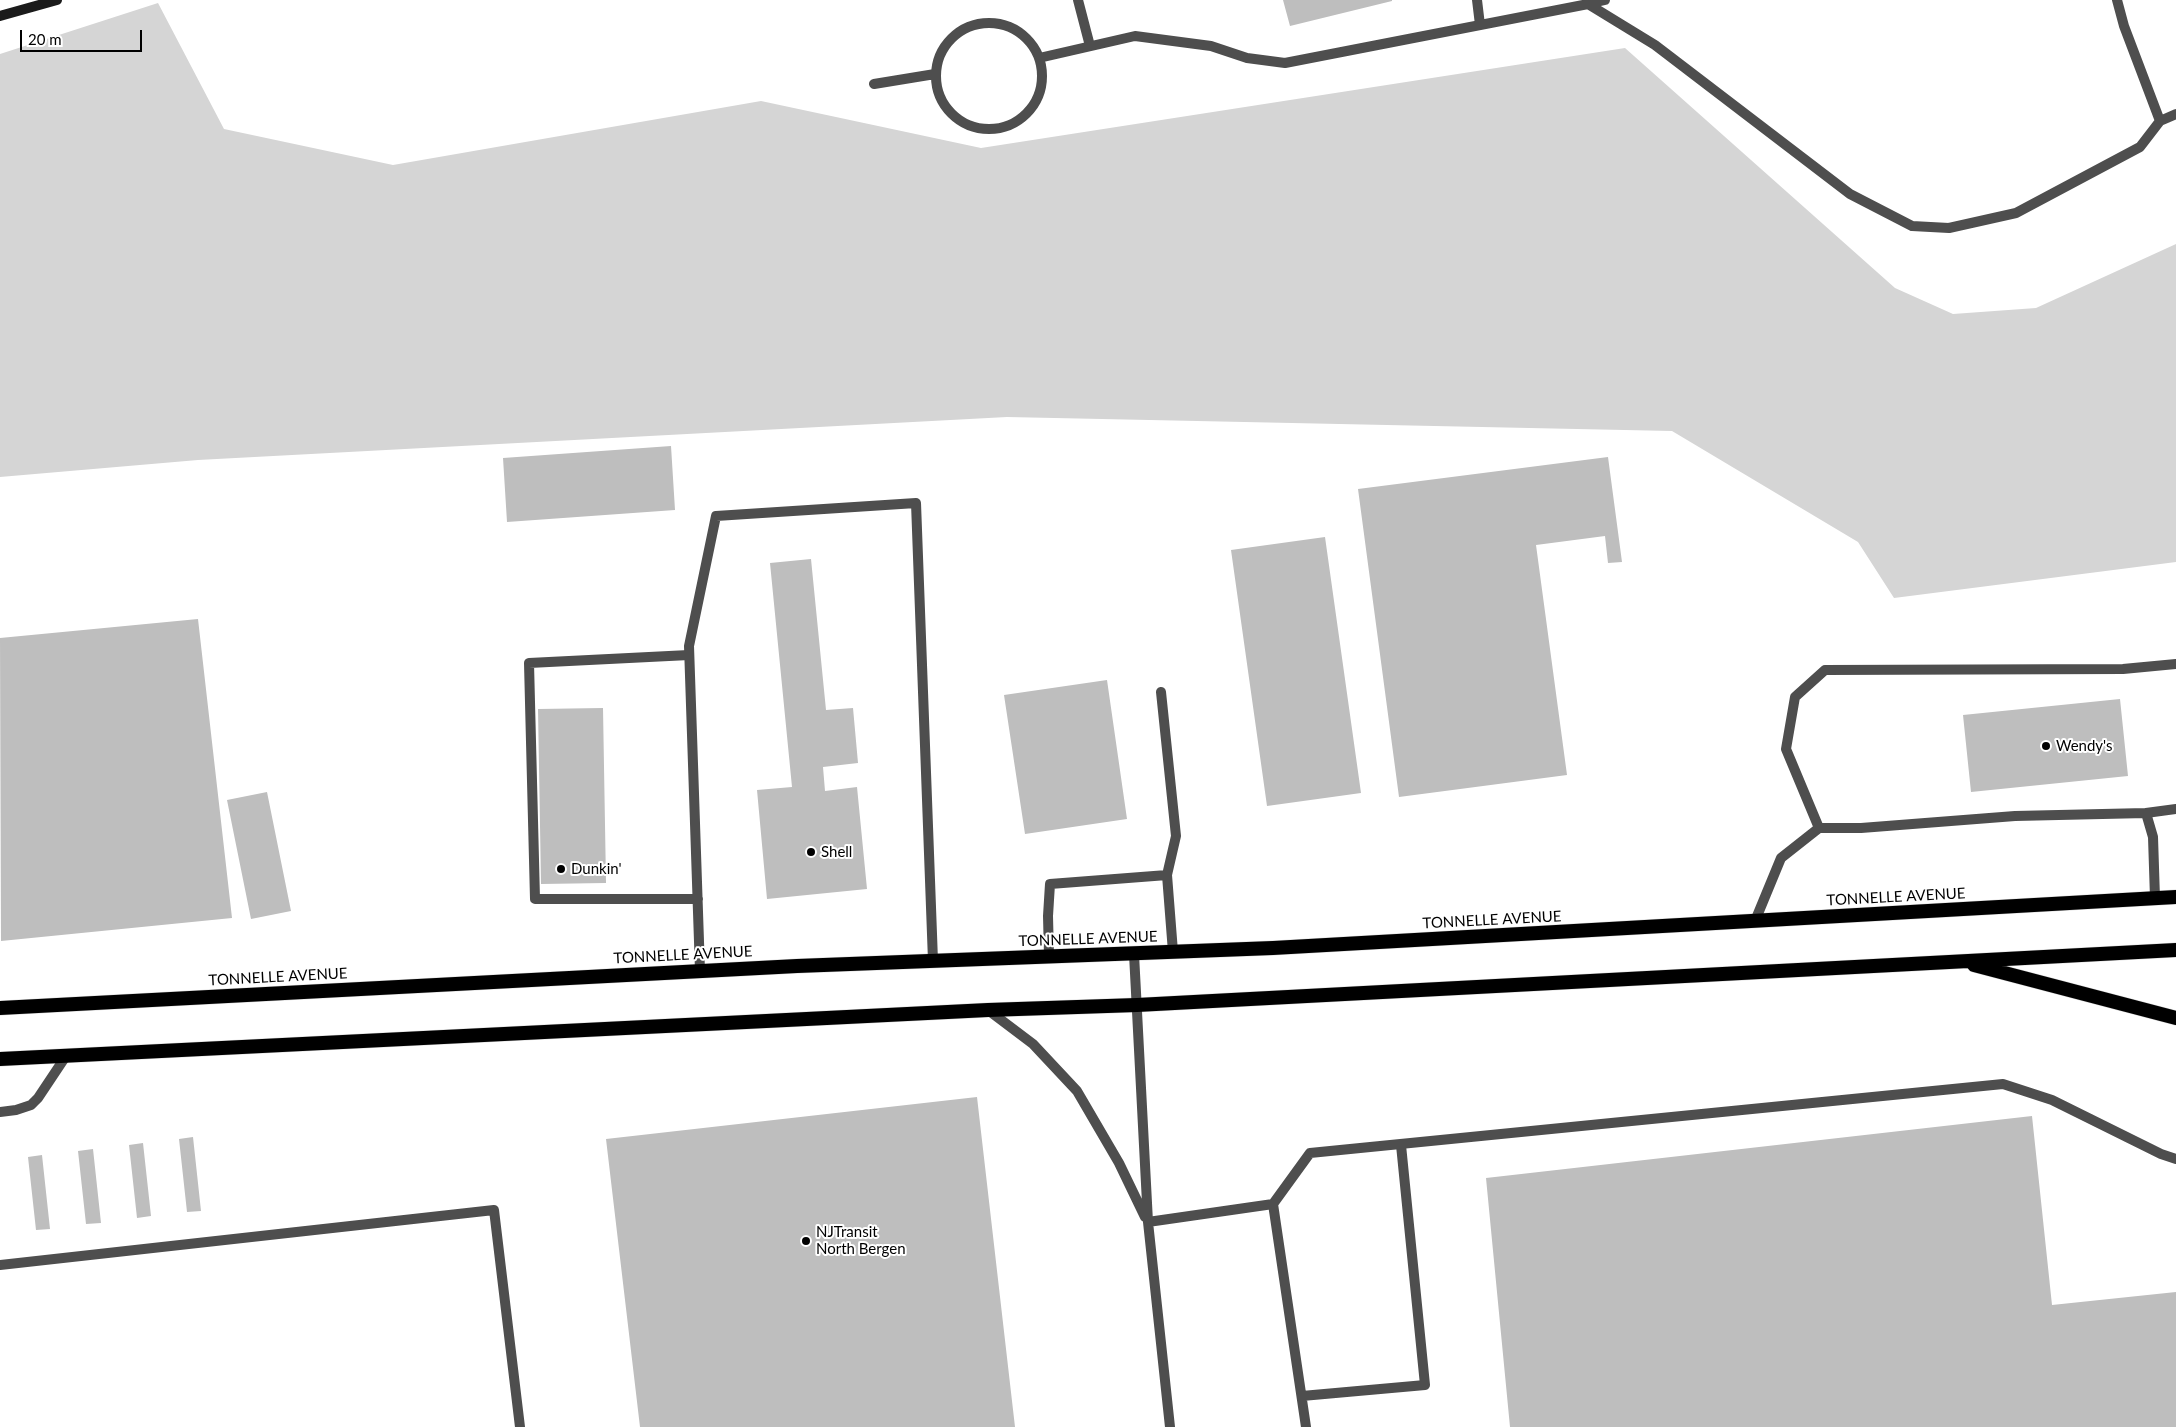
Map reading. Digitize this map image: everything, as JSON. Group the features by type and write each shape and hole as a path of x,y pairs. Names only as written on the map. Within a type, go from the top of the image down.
{"highway":[{"name":"TONNELLE AVENUE","path":"0,1008 933,960 1273,948 2176,897"},
{"path":"0,1059 988,1010 1137,1005 2176,950"},
{"path":"1961,962 2176,1018"}],"main road":[{"path":"0,16 57,0"}],"lane":[{"path":"1078,0 1090,46"},
{"path":"1477,0 1480,24"},
{"path":"1039,58 1135,36 1211,46 1247,58 1285,64 1604,0"},
{"path":"2117,0 2124,26 2160,122"},
{"path":"1588,4 1655,45 1850,194 1912,226 1949,228 2016,213 2140,148 2160,122 2176,114"},
{"path":"980,23 998,23 1016,30 1030,42 1039,58 1042,74 1040,91 1033,106 1022,119 1006,127 990,130 973,127 958,120 945,107 938,92 935,74 939,56 948,41 962,29 980,23"},
{"path":"874,84 935,74"},
{"path":"700,971 689,646 716,516 916,503 933,960"},
{"path":"689,655 529,663 535,899 698,899"},
{"path":"1819,828 1786,749 1795,697 1825,670 2124,669 2176,664"},
{"path":"1161,692 1176,836 1167,875 1172,952"},
{"path":"1755,921 1781,858 1819,828 1861,828 2015,816 2146,813 2176,809"},
{"path":"2146,813 2153,837 2155,898"},
{"path":"1050,956 1048,916 1050,884 1167,875"},
{"path":"1134,954 1148,1222 1170,1427"},
{"path":"988,1010 1033,1044 1077,1091 1119,1163 1148,1222"},
{"path":"0,1112 16,1110 30,1105 38,1098 66,1056"},
{"path":"1306,1427 1273,1204 1310,1153 2003,1084 2052,1100 2161,1154 2176,1159"},
{"path":"1302,1396 1425,1385 1401,1145"},
{"path":"1148,1222 1273,1204"},
{"path":"0,1265 494,1210 520,1427"}],"shaded area":[{"path":"158,3 224,129 393,165 761,101 981,148 1625,48 1895,288 1953,314 2036,308 2176,244 2176,562 1894,598 1858,542 1672,431 1007,417 198,460 0,477 0,54"}],"building":[{"path":"1283,0 1392,0 1392,1 1290,26"},
{"path":"671,446 675,510 507,522 503,458"},
{"path":"1608,457 1622,562 1608,563 1605,536 1536,545 1567,775 1399,797 1358,489"},
{"path":"1325,537 1361,793 1267,806 1231,550"},
{"path":"811,559 826,710 853,708 858,763 823,767 825,791 857,787 867,889 767,899 757,790 792,787 770,563"},
{"path":"198,619 232,918 1,941 0,638"},
{"path":"1107,680 1127,819 1025,834 1004,695"},
{"name":"Wendy's","path":"2120,699 2128,776 1971,792 1963,715"},
{"path":"603,708 606,883 541,884 538,709"},
{"path":"267,792 291,911 251,919 227,800"},
{"name":"NJTransit North Bergen","path":"977,1097 1015,1427 640,1427 606,1139"},
{"path":"2032,1116 2052,1305 2176,1292 2176,1427 1510,1427 1486,1178"},
{"path":"193,1137 201,1211 187,1212 179,1139"},
{"path":"143,1143 151,1216 137,1218 129,1145"},
{"path":"93,1149 101,1223 86,1224 78,1151"},
{"path":"42,1155 50,1229 36,1230 28,1157"}],"place":[{"name":"Wendy's","path":"2046,746"},
{"name":"Shell","path":"811,852"},
{"name":"Dunkin'","path":"561,869"},
{"name":"NJTransit North Bergen","path":"806,1241"}]}
